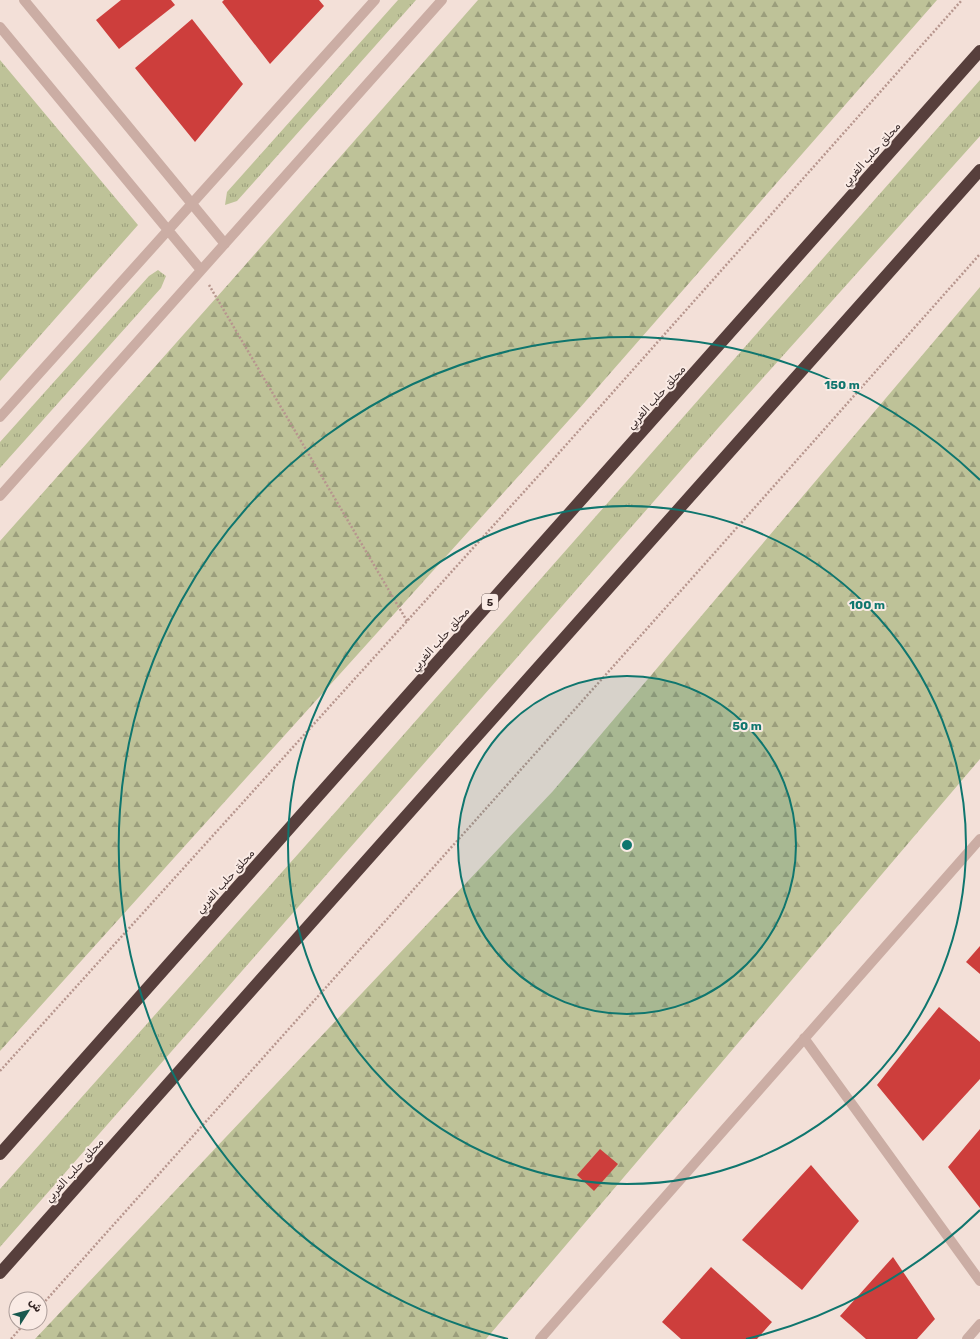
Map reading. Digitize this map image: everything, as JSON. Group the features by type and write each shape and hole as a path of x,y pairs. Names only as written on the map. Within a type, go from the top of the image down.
{"highway":[{"name":"محلق حلب الغربي","path":"0,1154 980,51"},
{"name":"محلق حلب الغربي","path":"0,1273 980,170"}],"street":[{"path":"24,0 225,244"},
{"path":"0,417 375,0"},
{"path":"0,496 442,0"},
{"path":"0,28 201,270"},
{"path":"540,1339 980,839"},
{"path":"804,1038 980,1281"},
{"path":"967,1339 980,1324"}],"path":[{"path":"0,1071 556,457 962,0"},
{"path":"48,1298 980,254"},
{"path":"201,270 407,621"},
{"path":"11,1339 18,1331"}],"green space":[{"path":"398,0 416,0 237,201 225,205 227,192"},
{"path":"478,0 937,0 578,410 0,1051 0,541"},
{"path":"0,60 138,225 0,381"},
{"path":"980,80 980,136 719,427 0,1247 0,1189 339,808"},
{"path":"158,270 166,276 161,288 0,468 0,442 149,276"},
{"path":"980,287 980,759 486,1339 35,1339 43,1331 48,1331 48,1325 553,791"}],"building":[{"path":"121,0 171,0 175,5 119,49 96,20"},
{"path":"224,0 319,0 324,6 270,64 222,2"},
{"path":"192,19 243,84 195,142 135,68"},
{"path":"980,946 980,974 966,962"},
{"path":"939,1007 980,1042 980,1079 923,1141 877,1085"},
{"path":"980,1129 980,1208 948,1167"},
{"path":"600,1149 618,1164 594,1191 577,1175"},
{"path":"811,1165 859,1221 802,1290 742,1240"},
{"path":"893,1257 935,1319 917,1339 866,1339 840,1316"},
{"path":"711,1267 772,1322 757,1339 681,1339 662,1322"}]}
